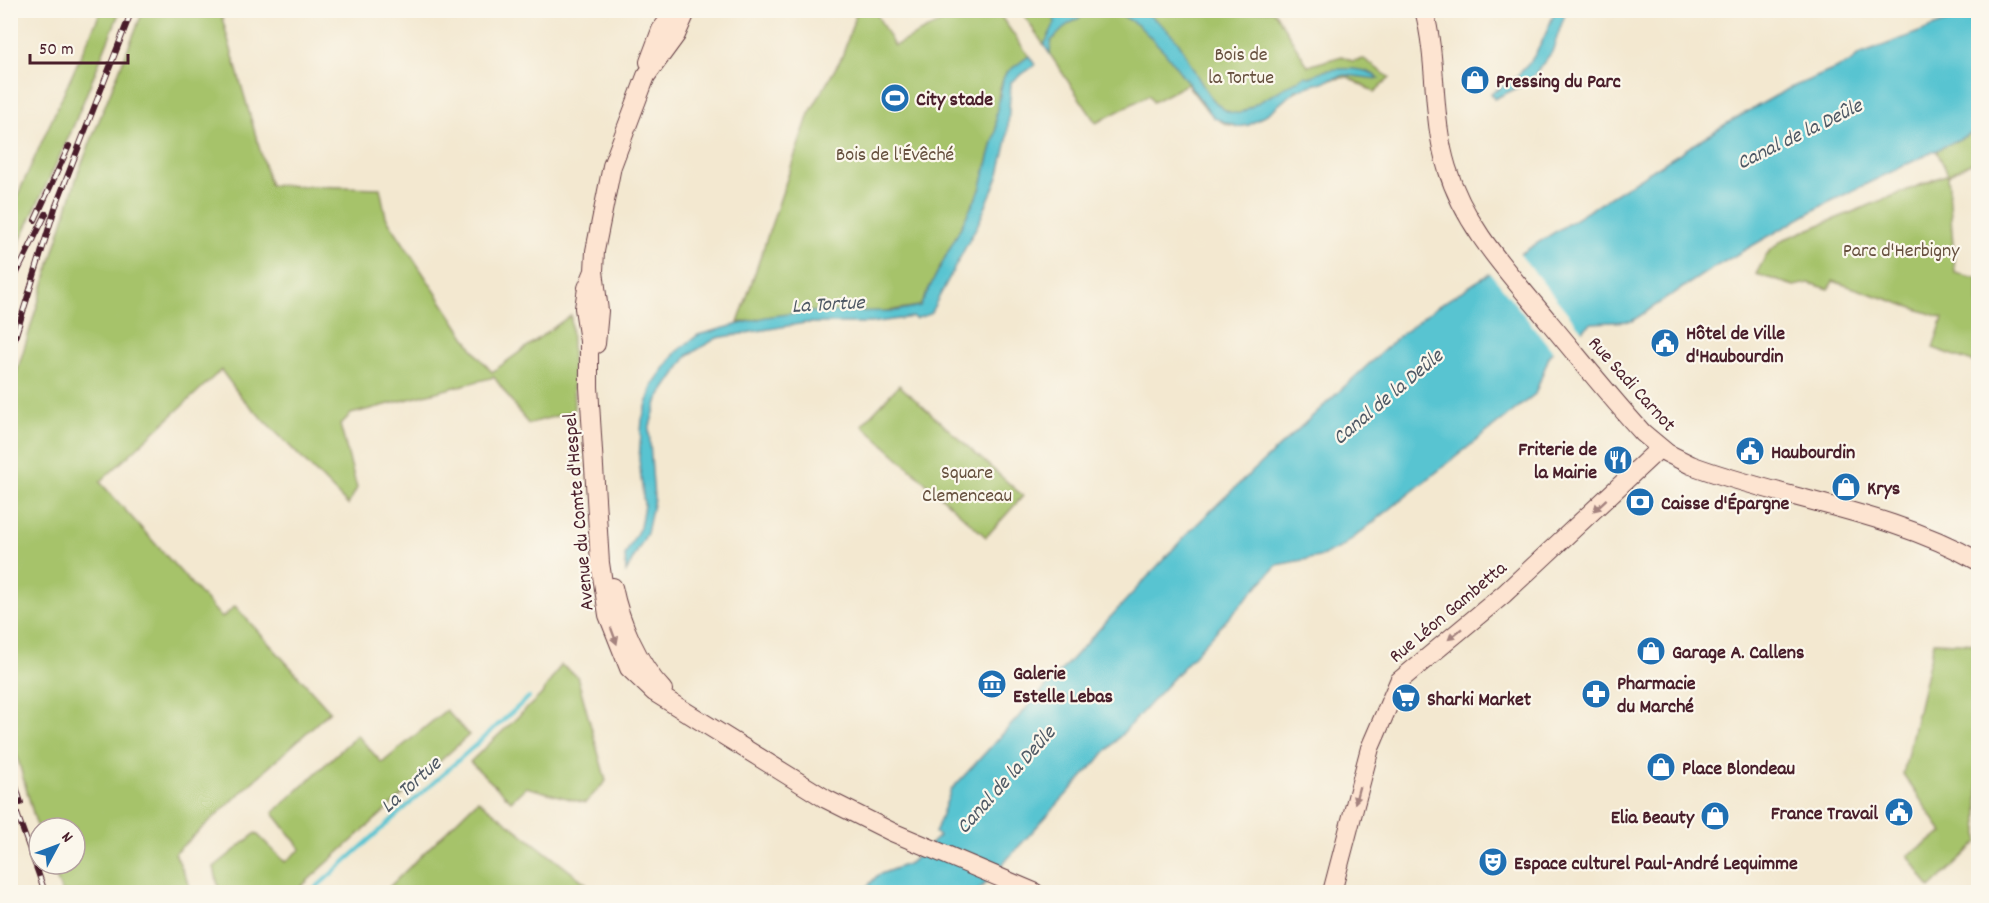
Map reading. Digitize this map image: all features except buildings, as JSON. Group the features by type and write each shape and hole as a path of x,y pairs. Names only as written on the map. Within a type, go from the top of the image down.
{"street":[{"name":"Avenue du Comte d'Hespel","path":"676,10 659,35 612,166 600,223 594,271 587,288 584,308 589,341 588,377 600,563 608,615 621,654 634,675 646,687 800,785 892,832 1029,891"},
{"name":"Avenue du Comte d'Hespel","path":"646,76 680,29 687,10"},
{"name":"Rue Sadi Carnot","path":"1424,10 1431,42 1440,141 1452,183 1476,230 1498,260 1633,422 1660,448 1702,469 1843,509 1943,543 1978,551"},
{"name":"Rue Léon Gambetta","path":"1332,892 1370,748 1399,681 1504,594 1660,448"},
{"name":"Rue Sadi Carnot","path":"1943,543 1978,561"}],"green space":[{"path":"101,11 120,11 71,132 11,260 11,210"},
{"path":"143,11 220,11 270,185 380,188 386,217 477,355 492,372 571,315 574,411 528,424 494,377 351,414 340,425 357,488 348,505 241,397 221,370 100,482 222,618 235,606 330,711 175,853 191,889 186,892 62,892 55,876 87,876 87,816 34,816 11,735 11,391 78,173"},
{"name":"Bois de l'Évêché","path":"857,11 875,11 894,46 963,11 997,11 1029,56 1006,73 999,90 996,132 980,190 920,306 880,312 803,312 738,323 809,114 842,57"},
{"name":"Bois de la Tortue","path":"1021,11 1274,11 1308,66 1342,56 1352,61 1364,59 1390,78 1374,92 1348,77 1316,83 1295,92 1257,120 1245,125 1234,126 1214,116 1187,84 1153,102 1149,95 1096,123"},
{"name":"Parc d'Herbigny","path":"1978,130 1978,159 1948,175 1955,273 1978,278 1978,364 1933,348 1943,318 1833,281 1829,289 1809,283 1794,286 1756,274 1767,254 1782,240 1948,174 1936,150"},
{"name":"Square Clemenceau","path":"899,385 1023,496 986,537 862,425"},
{"path":"1934,642 1978,644 1978,842 1930,888 1908,855 1943,833 1903,774"},
{"path":"561,665 577,676 606,781 585,803 526,787 511,801 470,762 541,695"},
{"path":"446,710 469,735 295,892 223,892 218,886 214,867 256,833 285,862 301,849 273,813 357,735 382,763"},
{"path":"478,800 597,892 384,892"}],"water":[{"path":"1124,9 1140,11 1150,16 1176,39 1212,98 1220,107 1230,112 1240,113 1305,76 1310,77 1323,71 1360,70 1379,79 1345,75 1296,90 1270,112 1249,125 1238,127 1214,118 1165,52 1138,25 1116,12 1086,14 1067,25 1051,41 1050,54 1044,45 1055,23 1054,17 1061,11"},
{"path":"1555,11 1566,11 1552,52 1528,83 1494,99 1491,93 1515,77 1532,59"},
{"name":"Canal de la Deûle","path":"1978,11 1978,130 1825,204 1708,271 1632,321 1592,323 1550,354 1535,394 1342,547 1319,557 1277,565 977,892 862,892 878,875 910,863 939,836 935,833 951,790 1188,533 1397,338 1435,308 1729,122 1788,89 1849,63 1859,55"},
{"path":"1029,56 1035,65 1011,82 1007,140 999,174 980,220 930,314 915,319 913,317 871,323 805,323 775,328 717,338 688,355 658,399 649,429 654,499 647,533 626,572 625,555 640,527 644,505 639,459 642,420 653,384 676,352 698,335 766,317 803,312 895,311 920,306 980,190 996,132 996,114 1003,79 1006,73"}],"pier":[{"path":"1518,252 1584,333 1555,354 1487,269"}],"waterway":[{"name":"La Tortue","path":"311,892 529,697"}],"railway":[{"path":"10,354 55,208 132,10"},
{"path":"35,220 69,146"},
{"path":"10,287 46,214"},
{"path":"10,767 21,803"},
{"path":"10,794 45,892"}],"place":[{"name":"Pressing du Parc","path":"1475,80"},
{"name":"City stade","path":"895,98"},
{"name":"Hôtel de Ville d'Haubourdin","path":"1665,343"},
{"name":"Haubourdin","path":"1750,451"},
{"name":"Friterie de la Mairie","path":"1618,460"},
{"name":"Krys","path":"1846,487"},
{"name":"Caisse d'Épargne","path":"1640,502"},
{"name":"Garage A. Callens","path":"1651,651"},
{"name":"Galerie Estelle Lebas","path":"992,684"},
{"name":"Pharmacie du Marché","path":"1596,694"},
{"name":"Sharki Market","path":"1406,698"},
{"name":"Place Blondeau","path":"1661,767"},
{"name":"France Travail","path":"1899,812"},
{"name":"Elia Beauty","path":"1715,816"},
{"name":"Espace culturel Paul-André Lequimme","path":"1493,862"}]}
